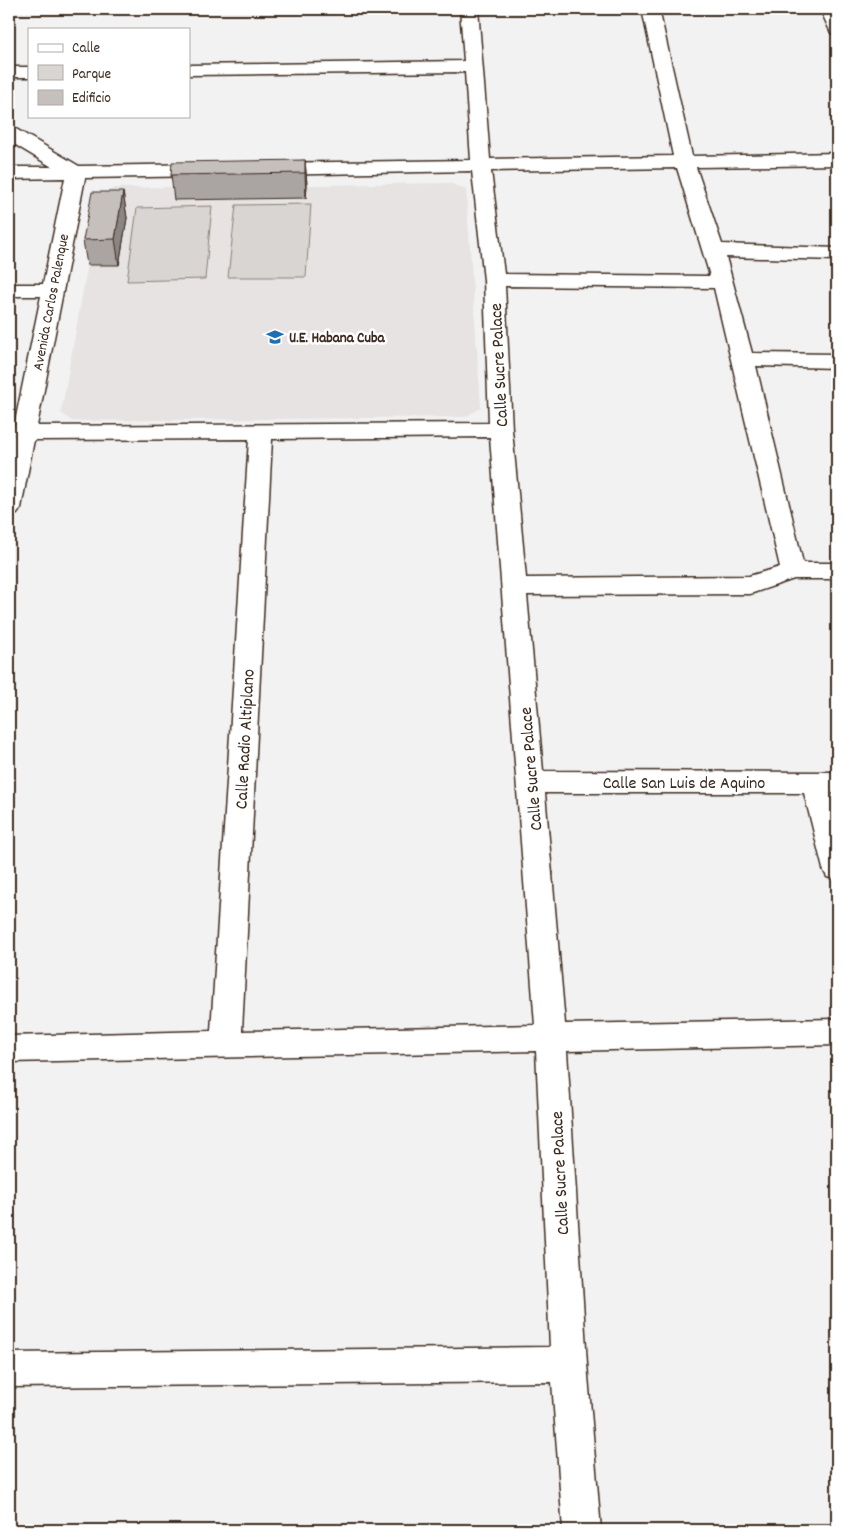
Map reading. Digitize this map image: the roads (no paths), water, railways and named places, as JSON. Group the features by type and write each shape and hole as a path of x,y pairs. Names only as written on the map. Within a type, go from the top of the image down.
{"street":[{"name":"Calle Sucre Palace","path":"469,9 481,165 494,280 501,430 552,1038 569,1364 582,1530"},
{"path":"650,9 684,161 723,282 793,571"},
{"path":"830,10 837,29"},
{"path":"190,70 474,66"},
{"path":"9,72 28,72"},
{"path":"9,133 76,172"},
{"path":"254,169 837,159"},
{"path":"9,173 224,170"},
{"name":"Avenida Carlos Palenque","path":"9,508 76,172"},
{"path":"714,250 837,254"},
{"path":"494,280 723,282"},
{"path":"9,290 52,290"},
{"path":"743,359 837,361"},
{"path":"25,433 501,430"},
{"name":"Calle Radio Altiplano","path":"226,1046 261,433"},
{"path":"514,587 750,585 793,571 837,571"},
{"name":"Calle San Luis de Aquino","path":"531,782 826,782"},
{"path":"826,782 837,869"},
{"path":"9,1049 837,1032"},
{"path":"9,1370 569,1364"}],"place":[{"name":"U.E. Habana Cuba","path":"275,337"}]}
